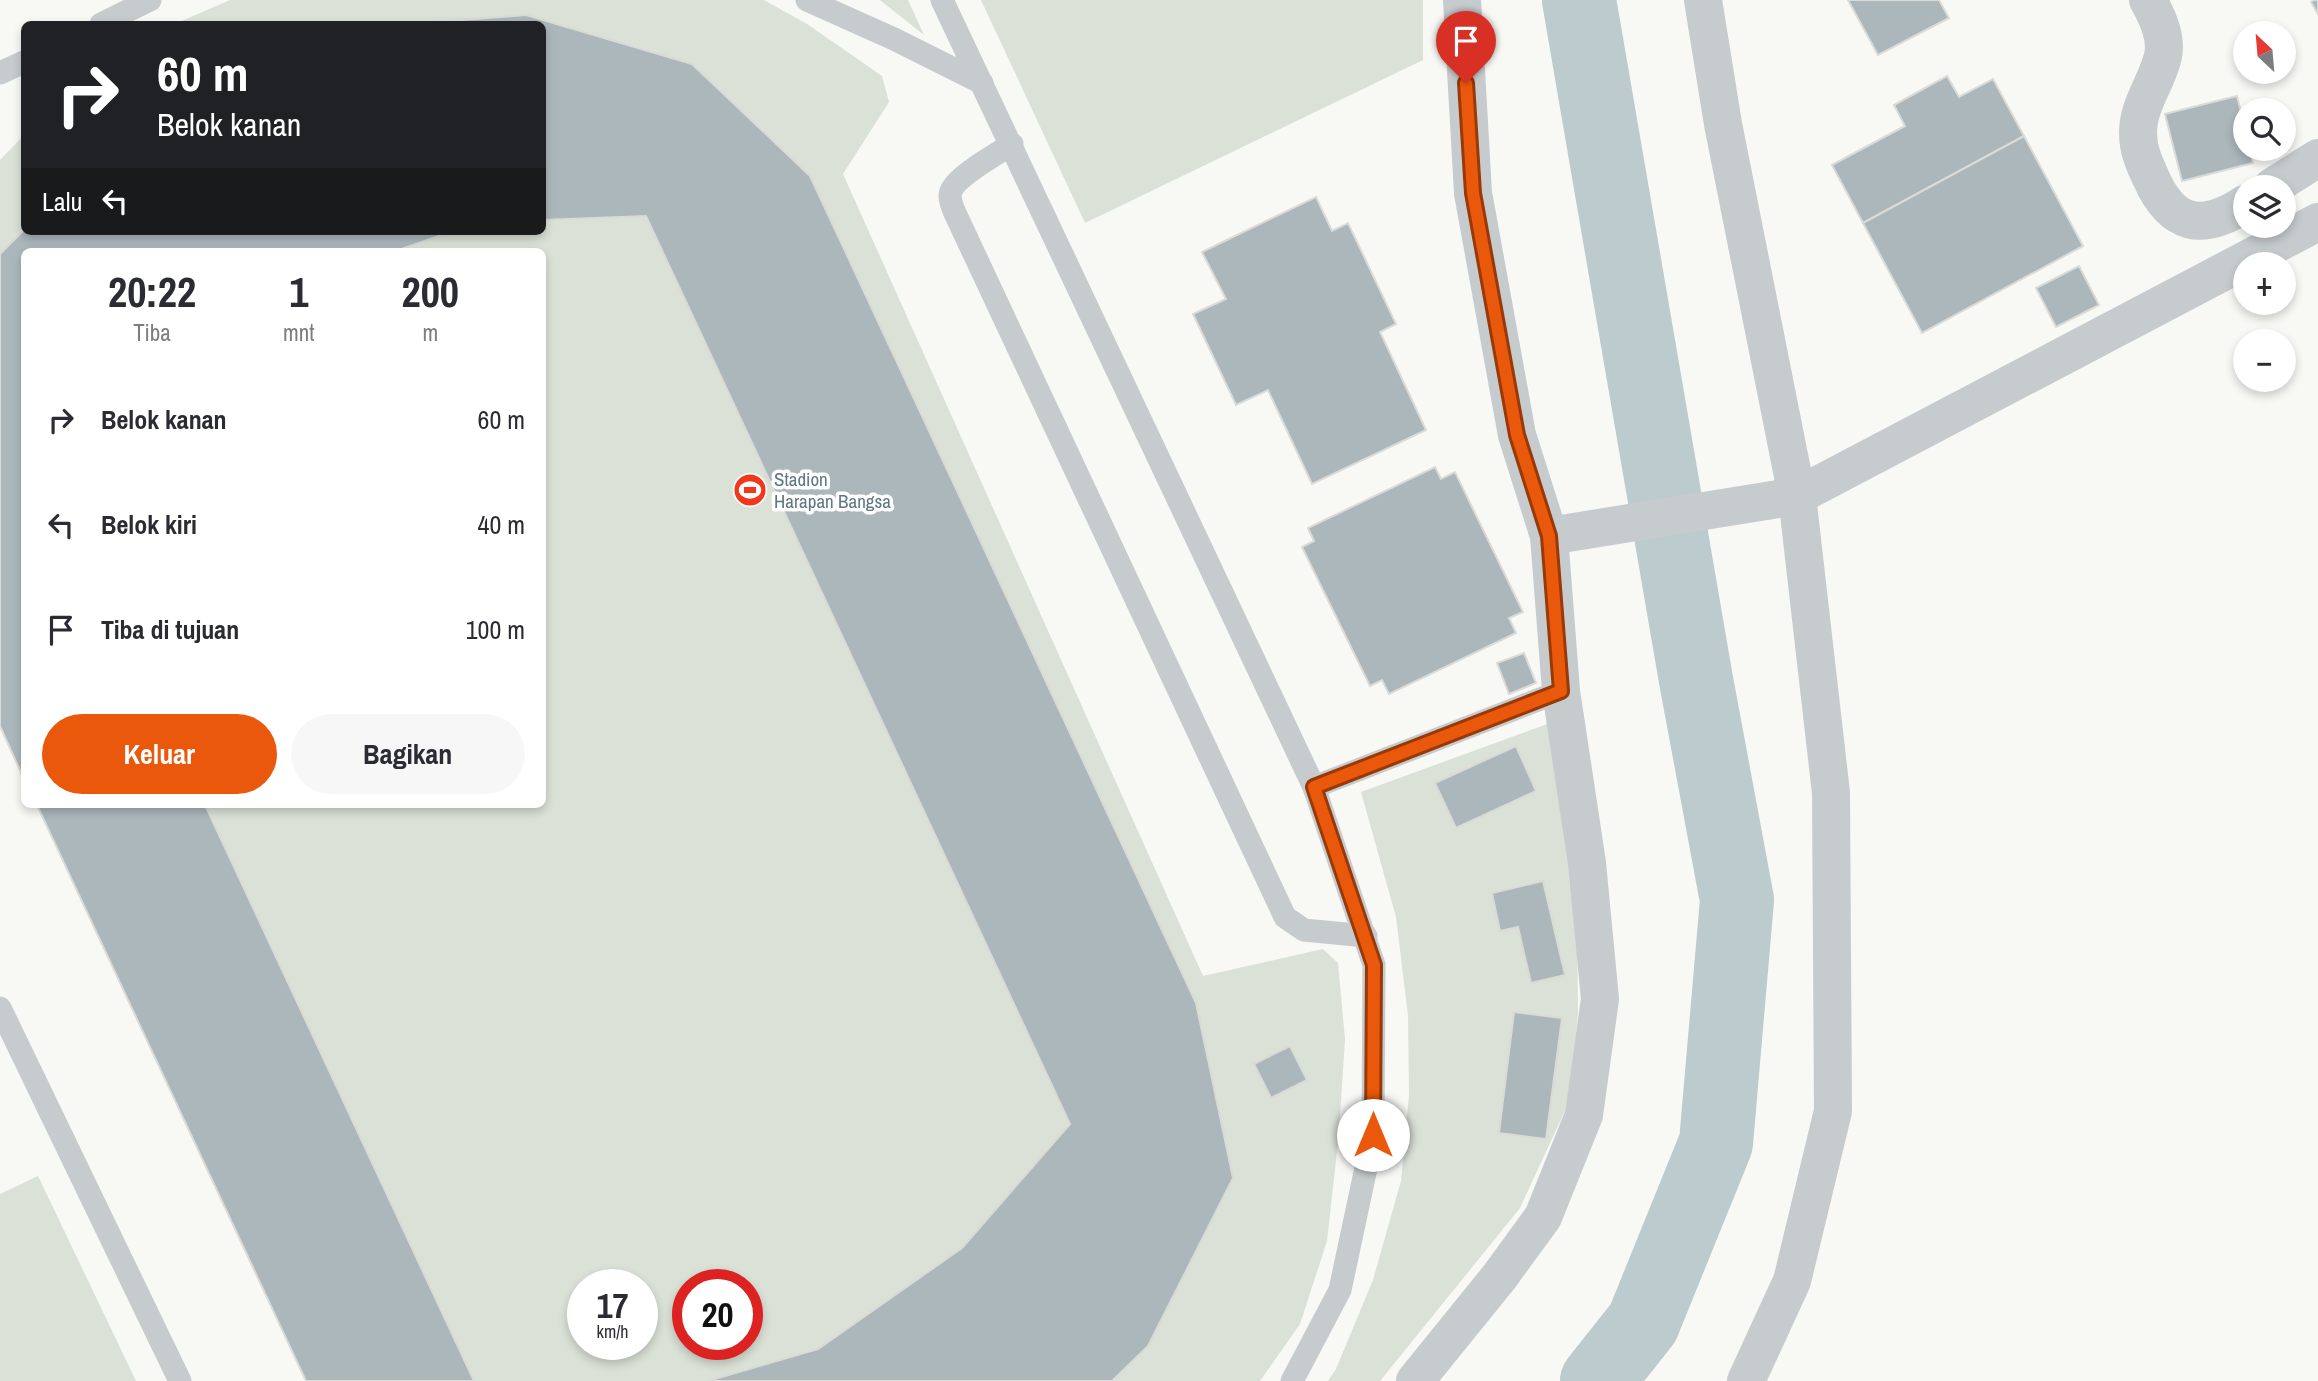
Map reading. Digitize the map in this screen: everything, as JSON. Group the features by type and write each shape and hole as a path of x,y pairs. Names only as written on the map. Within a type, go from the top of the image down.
{"street":[{"path":"1415,1381 1500,1276 1543,1217 1584,1115 1600,999 1587,863 1561,691 1549,536 1517,435 1473,193 1462,0"},
{"path":"1703,0 1723,124 1797,496 1831,793 1833,1111 1793,1281 1746,1381"},
{"path":"2148,0 2162,34 2163,55 2143,106 2138,131 2140,153 2156,190 2173,213 2190,221 2210,220 2233,211"},
{"path":"2291,175 2318,158"},
{"path":"1549,536 1797,496 2318,222"}],"lane":[{"path":"107,21 150,0"},
{"path":"807,0 982,83"},
{"path":"942,0 1314,787 1374,965 1373,1135 1340,1290 1292,1381"},
{"path":"1012,144 960,179 952,189 950,200 954,211 1285,917 1304,930 1366,936"},
{"path":"1314,787 1561,691"},
{"path":"0,1008 180,1381"}],"shaded area":[{"name":"Stadion Harapan Bangsa","path":"230,0 764,0 807,24 882,76 889,102 843,174 1203,976 1323,949 1338,963 1345,1039 1339,1133 1327,1241 1300,1324 1260,1381 306,1381 38,808 546,808 546,248 21,248 21,772 0,726 0,160 21,138 21,235 546,235 546,21 182,21"},
{"path":"880,0 908,0 924,35"},
{"path":"981,0 1423,0 1423,60 1085,223"},
{"path":"1550,723 1577,928 1578,1013 1570,1100 1520,1208 1380,1381 1328,1381 1336,1369 1373,1280 1401,1181 1409,1095 1408,1015 1396,917 1361,792"},
{"path":"38,1176 136,1381 0,1381 0,1194"}],"building":[{"path":"1848,0 1939,0 1949,18 1878,55"},
{"path":"2318,0 2318,14 2311,2"},
{"path":"526,15 692,64 810,176 1196,1003 1233,1178 1148,1346 1112,1381 708,1381 818,1349 962,1248 1070,1124 646,216 546,220 546,21 449,21"},
{"path":"1947,76 1959,97 1993,79 2024,136 1863,223 1832,165 1905,126 1894,105"},
{"path":"2237,96 2233,98 2233,161 2253,163 2182,181 2165,114"},
{"path":"2024,136 2083,246 1922,333 1863,223"},
{"path":"1316,197 1332,231 1348,223 1396,324 1380,332 1426,430 1312,484 1268,390 1236,405 1193,314 1226,299 1202,252"},
{"path":"21,233 442,235 404,248 21,248 21,772 0,726 0,254"},
{"path":"2079,266 2099,305 2056,327 2036,288"},
{"path":"1435,467 1441,479 1455,472 1523,612 1509,618 1516,633 1389,694 1382,680 1370,686 1302,547 1314,541 1308,528"},
{"path":"1524,653 1536,683 1509,694 1497,663"},
{"path":"1516,746 1536,791 1456,828 1435,783"},
{"path":"38,808 206,808 474,1381 306,1381"},
{"path":"1543,881 1565,975 1531,983 1518,927 1500,931 1492,893"},
{"path":"1514,1012 1562,1018 1546,1139 1499,1133"},
{"path":"1290,1046 1307,1080 1271,1098 1254,1064"}],"waterway":[{"path":"1579,0 1696,680 1737,900 1716,1143 1643,1323 1597,1381"}],"place":[{"name":"Stadion Harapan Bangsa","path":"750,490"}],"route":[{"path":"1373,1135 1374,965 1314,787 1561,691 1549,536 1517,435 1473,193 1466,83"}]}
